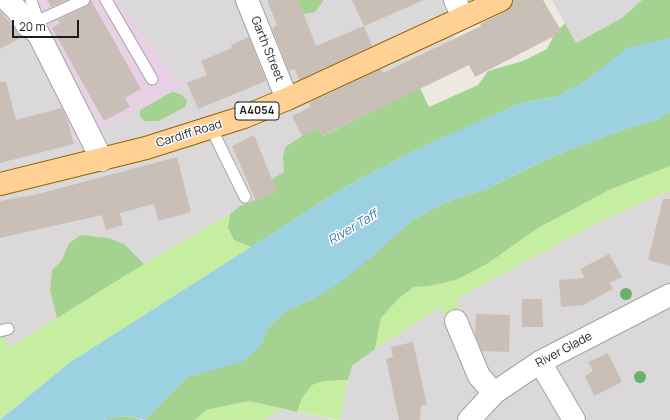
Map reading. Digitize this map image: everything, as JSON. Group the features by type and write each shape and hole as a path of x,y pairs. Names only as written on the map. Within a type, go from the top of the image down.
{"main road":[{"name":"Cardiff Road","path":"0,184 102,160 211,128 287,99 459,9 501,0"}],"street":[{"path":"7,0 28,26 38,27 102,160"},
{"name":"Garth Street","path":"247,0 287,99"},
{"name":"River Glade","path":"469,420 494,393 540,362 670,295"},
{"path":"456,321 479,376 494,393"},
{"path":"540,362 574,420"}],"lane":[{"path":"31,0 38,27 84,0"},
{"path":"106,0 152,79"},
{"path":"211,128 245,197"}],"shaded area":[{"path":"0,0 501,0 448,24 469,65 322,136 318,128 285,147 283,157 284,172 277,192 240,206 230,214 144,264 124,244 110,238 81,235 69,243 62,260 52,270 50,291 57,318 8,349 0,350"},
{"path":"0,0 117,0 177,80 187,83 74,144 64,107 25,35 0,49"},
{"path":"552,0 656,0 576,43"},
{"path":"670,190 670,420 340,420 351,367 375,349 442,307 463,317 456,299 595,224"},
{"path":"282,409 334,420 264,420"}],"green space":[{"path":"298,0 324,0 315,12 303,14"},
{"path":"642,0 670,0 670,38 653,43 604,68 559,96 521,103 409,153 340,190 251,247 234,240 228,228 230,214 240,206 276,192 271,180 284,172 283,157 285,147 302,136 318,128 323,136 420,88 429,107 478,85 488,71 523,61 547,49 555,33 565,23 576,43 622,18"},
{"path":"172,92 180,94 187,100 185,107 158,121 144,121 140,116 140,110"},
{"path":"670,112 670,166 609,190 538,228 487,264 456,280 429,286 414,287 399,298 381,318 375,349 352,366 348,380 323,381 312,385 302,398 297,412 249,401 206,410 195,420 145,420 187,377 214,369 259,348 269,326 288,310 317,297 413,220 444,203 484,190 549,158 622,130 658,119"},
{"path":"670,166 670,190 595,224 456,299 464,317 448,323 441,307 375,349 381,318 399,298 414,287 429,286 456,280 487,264 538,228 609,190"},
{"path":"230,214 228,228 234,240 251,247 69,363 0,420 0,322 8,348 144,264"},
{"path":"81,235 109,238 124,244 144,264 57,318 50,291 52,270 62,260 69,243"},
{"path":"348,380 340,420 297,412 302,398 311,385 323,381"},
{"path":"249,401 282,409 264,420 195,420 206,410"},
{"path":"124,416 142,420 103,420"}],"water":[{"name":"River Taff","path":"670,38 670,112 658,119 622,130 549,158 484,190 444,203 413,220 372,257 342,281 317,297 288,310 269,326 259,348 242,362 187,377 145,420 124,416 103,420 0,420 69,363 340,190 409,153 479,121 521,103 559,96 582,83 629,47"}],"building":[{"path":"47,0 67,0 51,7"},
{"path":"91,0 141,89 125,98 130,107 104,121 52,28 60,23 58,20 87,6"},
{"path":"267,0 298,0 316,46 364,26 372,46 299,80 295,69 289,71 272,28 277,25"},
{"path":"352,0 424,0 364,26"},
{"path":"513,0 543,0 562,32 475,77 469,65 322,136 318,128 302,136 292,116 311,107 309,103 381,69 383,73 481,26 480,24 507,11 511,7"},
{"path":"0,11 22,37 0,49"},
{"path":"249,37 266,81 198,109 187,83 207,75 201,61 232,48 231,45"},
{"path":"0,82 6,82 16,120 62,108 67,119 74,144 0,163"},
{"path":"254,135 277,192 256,201 232,146"},
{"path":"177,157 191,212 158,221 154,204 120,213 123,225 106,230 102,215 0,238 0,201 38,194"},
{"path":"663,199 670,199 670,266 648,260"},
{"path":"609,254 622,277 610,283 613,289 583,305 561,307 559,280 585,278 580,269"},
{"path":"522,299 542,299 543,327 522,327"},
{"path":"476,314 510,315 509,352 482,351 475,335"},
{"path":"413,342 427,405 421,406 420,420 399,420 386,359 393,357 391,347"},
{"path":"608,353 622,382 594,396 585,376 593,371 588,362"}]}
